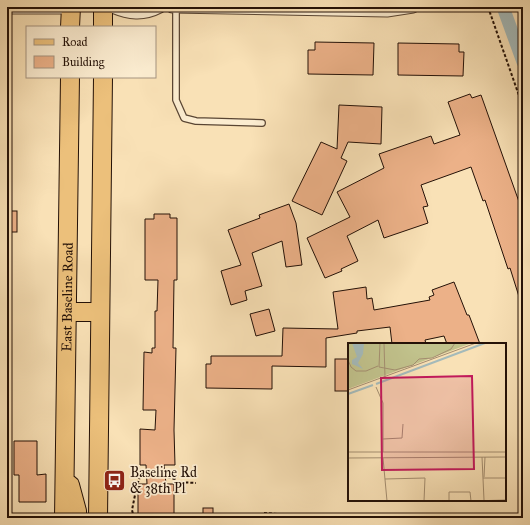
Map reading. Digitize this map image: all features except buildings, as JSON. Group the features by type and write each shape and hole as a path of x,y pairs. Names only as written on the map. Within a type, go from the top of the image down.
{"main road":[{"path":"70,26 73,7"},
{"path":"103,7 103,26"},
{"name":"East Baseline Road","path":"64,518 70,78"},
{"path":"98,518 103,78"},
{"path":"67,312 100,312"},
{"path":"65,469 77,510 77,518"}],"street":[{"path":"7,8 73,7"},
{"path":"112,7 125,12 149,12 160,7"},
{"path":"172,7 387,11 413,7"}],"lane":[{"path":"176,7 176,100 184,118 196,121 262,123"},
{"path":"520,7 523,14"}],"path":[{"path":"488,7 523,106"},
{"path":"134,518 132,510 140,477 166,476 175,479 176,482 196,483"},
{"path":"264,513 321,518"}],"waterway":[{"path":"503,7 523,62"}],"place":[{"name":"Baseline Rd & 38th Pl","path":"114,480"}]}
